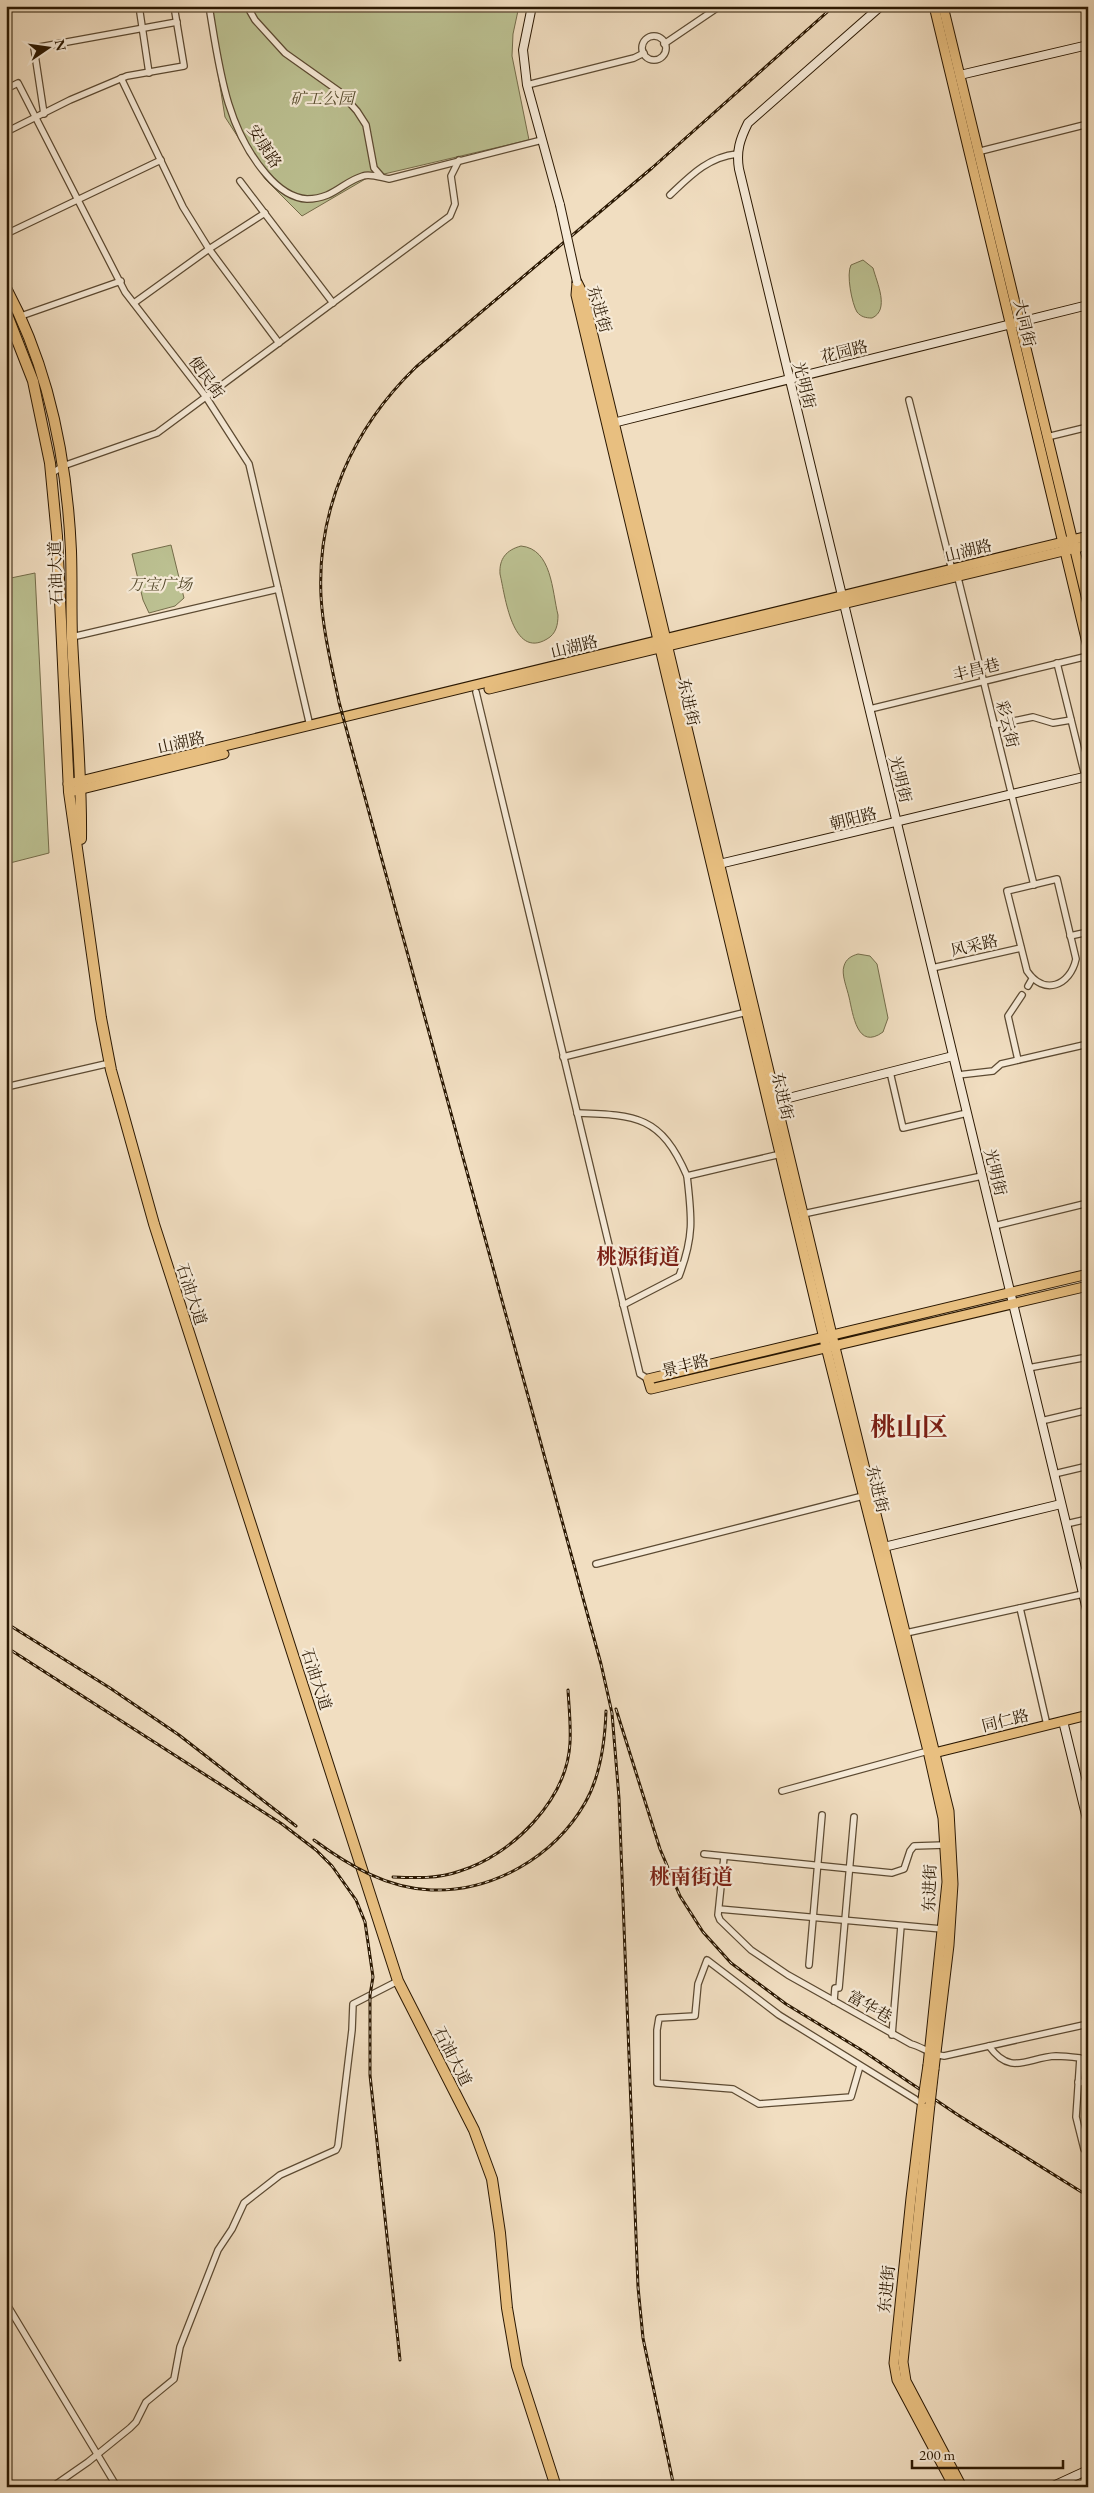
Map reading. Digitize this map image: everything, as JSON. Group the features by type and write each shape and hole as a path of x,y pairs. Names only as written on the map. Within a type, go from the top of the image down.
{"highway":[{"name":"石油大道","path":"6,288 21,316 43,380 56,426 63,466 71,550 72,637 80,785 81,867"},
{"name":"石油大道","path":"6,312 33,381 42,418 51,474 57,536 69,788 99,1008 110,1063 154,1224 398,1981 474,2130 492,2179 500,2233 507,2308 517,2366 556,2487"}],"main road":[{"path":"532,6 522,50 527,85 560,205 577,282"},
{"path":"737,154 748,123 881,6"},
{"name":"大同街","path":"934,6 1088,647"},
{"name":"大同街","path":"943,6 1088,604"},
{"path":"960,75 1088,45"},
{"name":"光明街","path":"737,154 1088,1614"},
{"name":"东进街","path":"577,282 582,294 610,423 716,865 803,1214 829,1341"},
{"name":"花园路","path":"610,423 1088,305"},
{"name":"山湖路","path":"1074,544 1088,536"},
{"name":"山湖路","path":"69,788 310,727 1063,546 1074,544 1088,545"},
{"name":"山湖路","path":"80,785 476,692 663,643"},
{"name":"朝阳路","path":"716,865 1086,776"},
{"name":"东进街","path":"716,865 747,1012 781,1154 932,1754 949,1811 953,1884 949,1945 925,2102 903,2362 906,2381 954,2486"},
{"path":"776,1101 953,1056"},
{"name":"景丰路","path":"1012,1298 1088,1274"},
{"name":"景丰路","path":"648,1379 829,1341 1012,1298 1088,1286"},
{"name":"东进街","path":"868,1494 906,1633 932,1754 943,1818 947,1882 933,2053"},
{"path":"884,1547 1061,1504"},
{"name":"同仁路","path":"932,1754 1063,1723 1088,1715"},
{"name":"同仁路","path":"932,1754 1047,1725 1088,1719"},
{"path":"1063,1723 1088,1823"},
{"path":"1051,2487 1088,2470"}],"street":[{"path":"139,6 150,73"},
{"path":"6,132 70,100 121,78 184,66 174,6"},
{"name":"安康路","path":"209,6 220,75 228,106 240,136 261,169 274,183 284,192 318,199 338,191 374,168"},
{"path":"247,6 255,20 285,53 340,92 357,111 366,125 374,168 376,173 382,178"},
{"path":"664,44 720,6"},
{"path":"44,114 34,48 177,22"},
{"path":"650,37 658,37 666,50 660,59 652,60 644,53 643,46 650,37"},
{"path":"527,85 634,58 644,53"},
{"path":"121,78 183,207 209,249 279,343"},
{"name":"便民街","path":"6,89 18,83 134,304 206,397 249,464 310,727"},
{"path":"977,152 1088,124"},
{"path":"364,175 389,178 542,140"},
{"path":"670,195 696,169 723,155 737,154"},
{"path":"6,234 161,160"},
{"path":"51,474 63,466 156,434 450,216 455,204 450,176 459,160"},
{"path":"240,182 333,302"},
{"path":"134,304 209,249 265,213"},
{"path":"21,316 121,281"},
{"name":"彩云街","path":"910,400 984,681 1034,885"},
{"path":"1047,437 1088,427"},
{"path":"72,637 278,589"},
{"name":"丰昌巷","path":"870,709 1088,656"},
{"path":"1057,664 1086,776"},
{"path":"476,692 640,1374 648,1379"},
{"path":"994,725 1033,717 1054,724 1071,720"},
{"path":"1057,879 1076,959 1074,970 1068,979 1058,984 1049,985 1032,979 1027,971 1007,891 1034,885 1057,879"},
{"path":"1070,936 1088,932"},
{"name":"风采路","path":"932,968 1021,948"},
{"path":"1028,986 1032,979"},
{"path":"1018,1060 1008,1016 1022,995"},
{"path":"563,1057 747,1012"},
{"path":"958,1075 992,1071 1001,1064 1088,1044"},
{"path":"6,1086 110,1063"},
{"path":"890,1072 903,1128 967,1113"},
{"path":"577,1112 624,1115 656,1129 671,1143 687,1176 691,1236 689,1249 679,1276 623,1305"},
{"path":"687,1176 781,1154"},
{"path":"803,1214 982,1176"},
{"path":"994,1226 1088,1203"},
{"path":"1028,1368 1088,1357"},
{"path":"1041,1421 1088,1410"},
{"path":"1054,1474 1088,1466"},
{"path":"596,1564 868,1494"},
{"path":"1066,1524 1088,1519"},
{"path":"1078,1573 1088,1571"},
{"path":"906,1633 1083,1594"},
{"path":"1020,1608 1047,1725"},
{"path":"782,1791 932,1754"},
{"path":"809,1966 822,1816"},
{"path":"834,2001 836,1988 839,1988 854,1817"},
{"path":"704,1854 899,1872 907,1864 910,1851 914,1846 945,1845"},
{"path":"724,1857 719,1909 942,1929"},
{"name":"富华巷","path":"719,1909 720,1920 751,1950 892,2034 933,2053"},
{"path":"892,2034 901,1926"},
{"path":"860,2066 852,2097 759,2104 733,2089 657,2084 657,2030 659,2018 695,2016 698,1984 707,1960 779,2014 860,2066 925,2102"},
{"path":"52,2487 130,2428 136,2422 146,2402 174,2379 180,2347 218,2250 232,2229 244,2203 280,2175 336,2150 350,2048 353,2004 398,1981"},
{"path":"933,2053 944,2056 1088,2024"},
{"path":"989,2046 994,2053 1008,2063 1022,2064 1055,2056 1080,2058 1076,2117 1084,2149"},
{"path":"1078,2082 1088,2083"},
{"path":"6,2303 117,2487"}],"green space":[{"name":"矿工公园","path":"207,6 519,6 513,34 512,56 529,140 367,178 302,216 265,179 225,117"},
{"path":"863,260 873,268 881,296 880,309 872,318 864,317 857,312 850,289 849,275 851,265"},
{"name":"万宝广场","path":"171,545 184,598 175,606 149,613 143,600 132,554"},
{"path":"521,546 531,549 545,563 552,583 558,615 557,626 553,635 535,643 526,641 518,633 512,622 500,574 504,556 511,550"},
{"path":"35,573 49,853 6,864 6,579"},
{"path":"858,954 870,956 877,964 888,1018 883,1032 874,1037 867,1037 858,1028 852,1012 844,977 843,969 846,961"}],"railway":[{"path":"674,2487 643,2338 638,2287 619,1798 612,1713 601,1664 339,702 324,623 321,596 321,563 325,532 343,471 357,443 374,416 416,367 652,168 834,6"},
{"path":"6,1623 110,1688 179,1735 296,1826"},
{"path":"6,1647 282,1824 316,1850 332,1866 356,1900 365,1922 373,1977 370,1995 370,2075 400,2360"},
{"path":"393,1877 435,1877 460,1871 480,1863 499,1852 533,1822 548,1804 559,1785 567,1764 570,1743 568,1690"},
{"path":"616,1709 660,1849 680,1896 703,1932 731,1963 786,2004 863,2051 958,2115 1088,2196"},
{"path":"314,1840 368,1874 399,1885 431,1890 454,1889 477,1885 499,1878 539,1855 557,1840 585,1803 601,1758 606,1711"}],"district":[{"name":"桃源街道","path":"638,1257"},
{"name":"桃山区","path":"909,1427"},
{"name":"桃南街道","path":"691,1877"}]}
